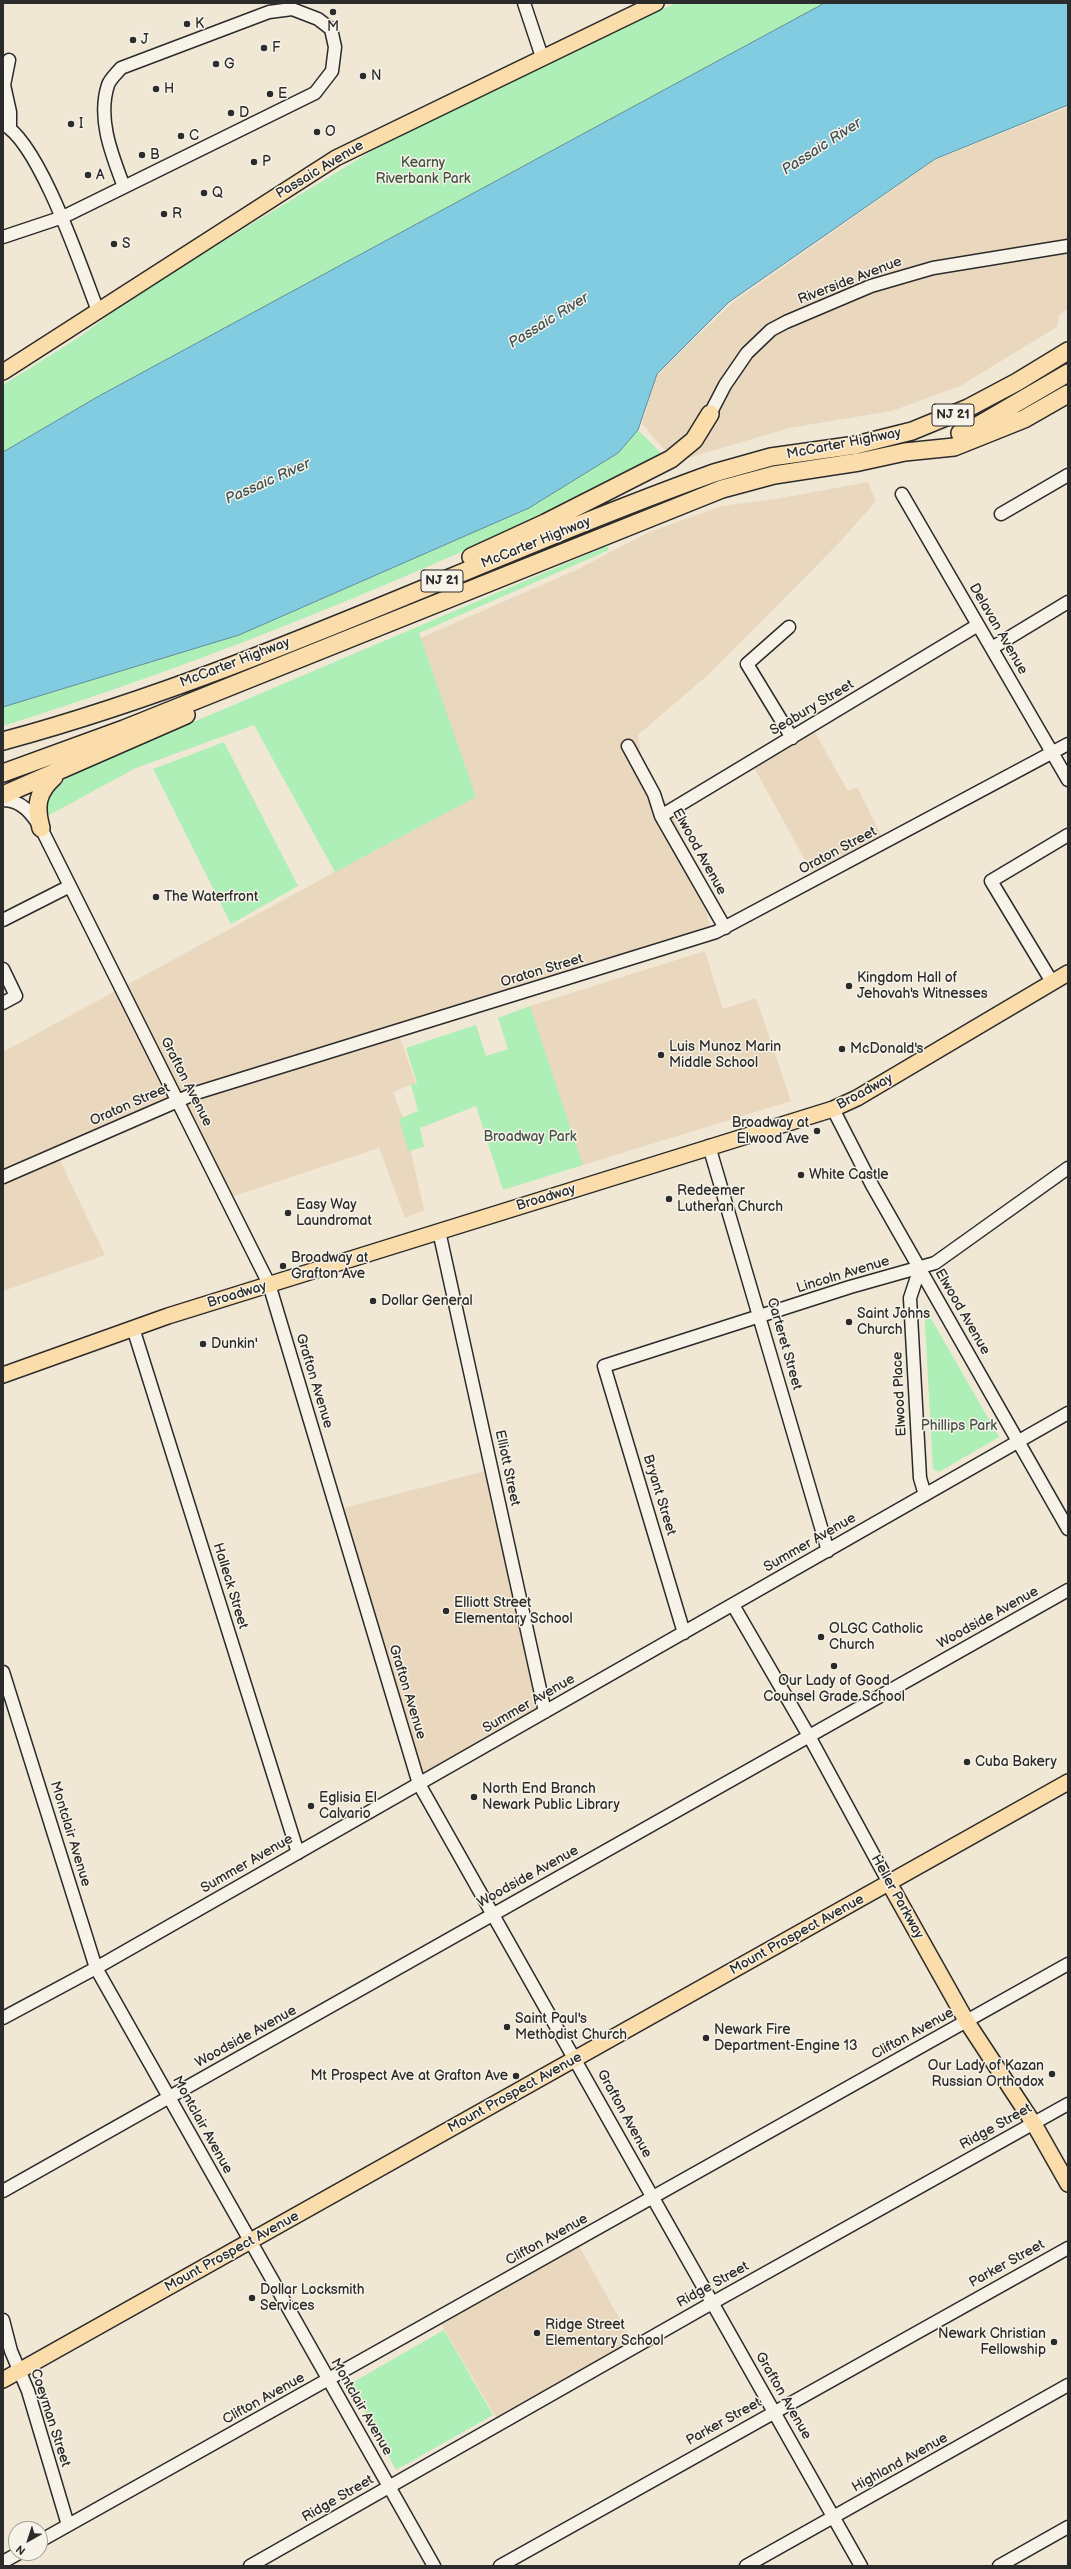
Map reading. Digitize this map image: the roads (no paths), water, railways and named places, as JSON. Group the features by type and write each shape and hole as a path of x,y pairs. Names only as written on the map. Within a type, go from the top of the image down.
{"highway":[{"name":"McCarter Highway","path":"3,741 130,702 308,634 714,473 771,457 886,438 940,421 1017,382 1068,351"},
{"name":"McCarter Highway","path":"905,452 977,426 1068,373"},
{"path":"905,452 954,447 1024,419 1068,394"},
{"path":"308,634 532,529 659,467 677,455 694,440 710,414"},
{"name":"NJ 21","path":"3,773 110,734 722,489 774,475 859,462 905,452"},
{"path":"3,795 63,771 165,725 297,660"},
{"path":"41,828 38,816 38,797 48,782 63,771"}],"main road":[{"name":"Passaic Avenue","path":"3,372 336,158 656,3"},
{"name":"Broadway","path":"3,1375 133,1328 270,1284 709,1146 833,1109 857,1098 1068,973"},
{"name":"Mount Prospect Avenue","path":"3,2380 889,1884 1068,1782"},
{"name":"Heller Parkway","path":"889,1884 967,2022 1034,2124 1068,2184"}],"street":[{"path":"524,3 542,57"},
{"path":"3,237 63,217 124,187 315,93 332,71 335,46 331,29 318,18 292,9 269,12 121,68 109,84 103,113 113,157 124,187"},
{"path":"9,60 4,85 10,112 6,126 19,136 63,217 98,311"},
{"name":"Riverside Avenue","path":"710,414 725,385 747,353 770,330 786,322 871,286 933,268 1068,246"},
{"path":"1000,514 1068,475"},
{"name":"Delavan Avenue","path":"902,494 1068,780"},
{"path":"992,648 1068,602"},
{"name":"Seabury Street","path":"661,816 978,625"},
{"path":"789,627 748,664 792,738"},
{"name":"Oraton Street","path":"3,1177 178,1100 725,928 1068,744"},
{"name":"Elwood Avenue","path":"628,746 654,794 661,816 725,928"},
{"name":"Grafton Avenue","path":"3,800 17,802 24,807 41,828 270,1284 419,1784 576,2059 861,2566"},
{"path":"1052,982 991,881 1068,835"},
{"path":"3,920 70,886"},
{"path":"3,969 16,996 3,1003"},
{"name":"Elwood Avenue","path":"833,1109 920,1268 1068,1529"},
{"name":"Carteret Street","path":"709,1146 761,1316 828,1551"},
{"name":"Lincoln Avenue","path":"604,1366 761,1316 920,1268 946,1257 1068,1168"},
{"name":"Elliott Street","path":"439,1231 545,1712"},
{"name":"Elwood Place","path":"920,1268 910,1298 920,1478 925,1496"},
{"name":"Halleck Street","path":"133,1328 298,1853"},
{"name":"Bryant Street","path":"604,1366 684,1633"},
{"name":"Summer Avenue","path":"3,2018 96,1968 1068,1413"},
{"name":"Woodside Avenue","path":"3,2191 1068,1590"},
{"name":"Heller Parkway","path":"733,1605 809,1736 889,1884"},
{"name":"Montclair Avenue","path":"3,1672 96,1968 434,2566"},
{"name":"Clifton Avenue","path":"48,2536 1068,1964"},
{"name":"Ridge Street","path":"250,2566 712,2303 1068,2104"},
{"name":"Parker Street","path":"500,2566 774,2411 1068,2248"},
{"name":"Coeyman Street","path":"3,2320 19,2371 28,2391 68,2525"},
{"name":"Highland Avenue","path":"746,2566 1068,2385"},
{"path":"999,2566 1068,2527"}],"water":[{"name":"Passaic River","path":"825,3 1068,3 1068,105 935,159 729,302 657,374 638,430 618,453 529,508 239,635 3,707 3,452 99,396"}],"place":[{"name":"M","path":"333,12"},
{"name":"K","path":"187,24"},
{"name":"J","path":"133,40"},
{"name":"F","path":"264,48"},
{"name":"G","path":"216,64"},
{"name":"N","path":"363,76"},
{"name":"H","path":"156,89"},
{"name":"E","path":"270,94"},
{"name":"D","path":"231,113"},
{"name":"I","path":"71,124"},
{"name":"O","path":"317,132"},
{"name":"C","path":"181,136"},
{"name":"B","path":"142,155"},
{"name":"P","path":"254,162"},
{"name":"A","path":"88,175"},
{"name":"Q","path":"204,193"},
{"name":"R","path":"164,214"},
{"name":"S","path":"114,244"},
{"name":"The Waterfront","path":"156,897"},
{"name":"Kingdom Hall of Jehovah's Witnesses","path":"849,986"},
{"name":"McDonald's","path":"842,1049"},
{"name":"Luis Munoz Marin Middle School","path":"661,1055"},
{"name":"Broadway at Elwood Ave","path":"817,1131"},
{"name":"White Castle","path":"801,1175"},
{"name":"Redeemer Lutheran Church","path":"669,1199"},
{"name":"Easy Way Laundromat","path":"288,1213"},
{"name":"Broadway at Grafton Ave","path":"283,1266"},
{"name":"Dollar General","path":"373,1301"},
{"name":"Saint Johns Church","path":"849,1322"},
{"name":"Dunkin'","path":"203,1344"},
{"name":"Elliott Street Elementary School","path":"446,1611"},
{"name":"OLGC Catholic Church","path":"821,1637"},
{"name":"Our Lady of Good Counsel Grade School","path":"834,1666"},
{"name":"Cuba Bakery","path":"967,1762"},
{"name":"North End Branch Newark Public Library","path":"474,1797"},
{"name":"Eglisia El Calvario","path":"311,1806"},
{"name":"Saint Paul's Methodist Church","path":"507,2027"},
{"name":"Newark Fire Department-Engine 13","path":"706,2038"},
{"name":"Our Lady of Kazan Russian Orthodox","path":"1052,2074"},
{"name":"Mt Prospect Ave at Grafton Ave","path":"516,2076"},
{"name":"Dollar Locksmith Services","path":"252,2298"},
{"name":"Ridge Street Elementary School","path":"537,2333"},
{"name":"Newark Christian Fellowship","path":"1054,2342"}],"park label":[{"name":"Kearny Riverbank Park","path":"423,172"},
{"name":"Broadway Park","path":"530,1137"},
{"name":"Phillips Park","path":"959,1426"}]}
